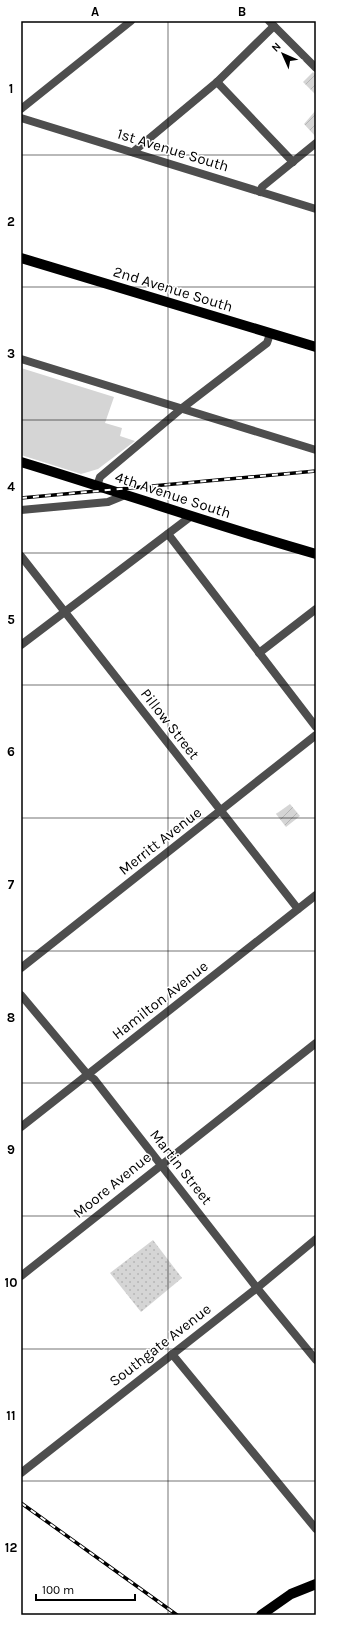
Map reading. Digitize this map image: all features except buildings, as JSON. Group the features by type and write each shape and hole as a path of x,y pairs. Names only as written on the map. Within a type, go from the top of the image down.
{"main road":[{"name":"2nd Avenue South","path":"21,258 316,347"},
{"name":"4th Avenue South","path":"21,462 190,517 316,554"},
{"path":"261,1615 291,1594 316,1584"}],"street":[{"path":"21,109 131,21"},
{"path":"133,152 216,82 272,24 316,68"},
{"path":"216,82 293,162"},
{"name":"1st Avenue South","path":"21,118 316,209"},
{"path":"260,192 262,187 316,143"},
{"path":"97,486 100,477 181,409 267,343 270,334"},
{"path":"21,360 316,450"},
{"path":"21,510 108,502 125,495"},
{"path":"21,645 190,517"},
{"path":"168,534 316,728"},
{"name":"Pillow Street","path":"21,556 298,909"},
{"path":"259,653 316,609"},
{"name":"Merritt Avenue","path":"21,968 316,735"},
{"name":"Hamilton Avenue","path":"21,1126 316,895"},
{"name":"Martin Street","path":"21,994 88,1075 94,1079 257,1288 316,1360"},
{"name":"Moore Avenue","path":"21,1276 316,1043"},
{"name":"Southgate Avenue","path":"21,1473 257,1288 316,1239"},
{"path":"172,1354 316,1529"}],"shaded area":[{"path":"313,72 316,75 316,95 303,82"},
{"path":"316,110 316,137 304,124"},
{"path":"21,368 114,397 105,423 122,428 120,436 135,441 98,469 81,474 21,455"},
{"path":"290,804 300,816 286,827 276,814"},
{"path":"153,1240 182,1278 141,1312 110,1273"}],"railway":[{"path":"21,498 316,471"},
{"path":"21,1503 177,1615"}]}
